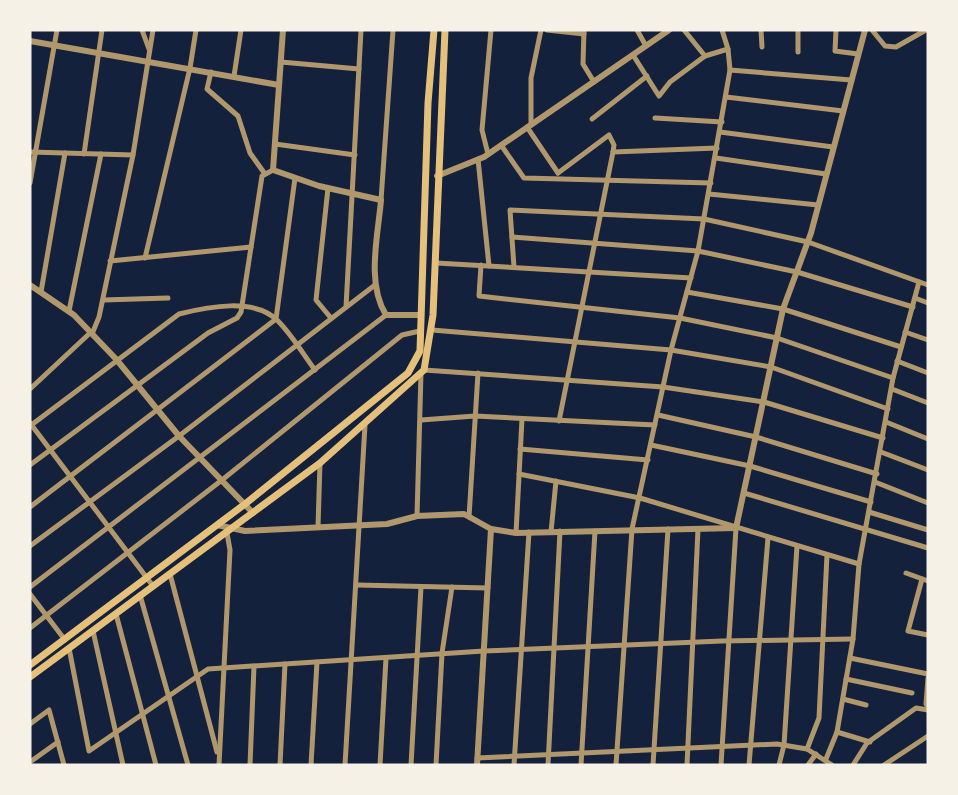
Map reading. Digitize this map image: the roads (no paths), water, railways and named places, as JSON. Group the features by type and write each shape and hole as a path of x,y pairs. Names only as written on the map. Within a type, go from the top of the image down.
{"main road":[{"path":"30,665 245,504 408,373 420,351 428,103 434,30"},
{"path":"30,678 320,463 422,372 432,330 445,30"}],"street":[{"path":"30,183 33,152 57,30"},
{"path":"84,154 102,30"},
{"path":"142,30 149,51"},
{"path":"30,388 91,334 103,300 133,155 153,30"},
{"path":"145,258 190,68 196,30"},
{"path":"234,76 241,30"},
{"path":"273,170 284,30"},
{"path":"346,307 361,30"},
{"path":"386,315 379,303 375,285 393,30"},
{"path":"488,154 482,130 491,30"},
{"path":"541,30 531,78 529,126 562,179"},
{"path":"547,30 584,32 583,63 594,82"},
{"path":"637,30 646,46"},
{"path":"437,176 488,154 669,30"},
{"path":"684,30 705,57"},
{"path":"616,765 632,529 671,350 698,251 716,158 730,70 728,49 722,30"},
{"path":"761,30 762,46"},
{"path":"798,30 798,52"},
{"path":"836,30 835,51 858,54"},
{"path":"721,765 736,528 783,309 808,242 865,30"},
{"path":"872,30 885,46 896,47 923,31"},
{"path":"30,41 279,85"},
{"path":"633,55 659,96 670,81 705,57 728,49"},
{"path":"281,62 359,69"},
{"path":"730,70 851,80"},
{"path":"211,72 207,89 238,116 250,153 265,174"},
{"path":"592,119 647,76"},
{"path":"726,97 843,111"},
{"path":"656,118 722,122"},
{"path":"720,132 833,147"},
{"path":"558,173 609,135 614,145 613,152 559,420"},
{"path":"275,144 355,155"},
{"path":"501,145 524,178 711,183"},
{"path":"613,152 717,148"},
{"path":"33,152 133,155"},
{"path":"41,292 65,153"},
{"path":"69,311 102,154"},
{"path":"716,158 826,174"},
{"path":"478,159 489,266"},
{"path":"30,465 208,333 237,318 242,304 262,176 273,170 327,188 381,200"},
{"path":"30,507 156,408 276,319 295,178"},
{"path":"327,188 316,300 331,318"},
{"path":"709,194 818,205"},
{"path":"514,267 510,210 704,219 808,242 928,285"},
{"path":"512,237 698,251 797,272 913,307"},
{"path":"110,261 251,247"},
{"path":"436,262 691,278"},
{"path":"481,265 479,296 680,318 777,338 893,378"},
{"path":"826,759 837,732 843,699 853,639 859,564 893,378 919,282"},
{"path":"30,285 69,311 116,359 179,436 253,513"},
{"path":"30,546 179,436 375,285"},
{"path":"687,292 783,309 901,347"},
{"path":"103,300 168,298"},
{"path":"915,298 928,303"},
{"path":"153,586 30,424 179,314 242,304 276,319 315,370"},
{"path":"30,587 386,315 421,315"},
{"path":"432,330 671,350 771,367 888,409"},
{"path":"30,628 222,480 402,335 420,331"},
{"path":"905,332 928,340"},
{"path":"897,361 928,373"},
{"path":"417,516 422,372 478,373 663,387 764,402 883,438"},
{"path":"469,517 478,373"},
{"path":"892,389 928,403"},
{"path":"657,415 756,437 877,474"},
{"path":"421,420 475,416 656,425"},
{"path":"516,533 522,419"},
{"path":"886,422 928,439"},
{"path":"345,765 357,585 364,425"},
{"path":"651,445 750,466 871,502"},
{"path":"520,449 648,460"},
{"path":"881,452 928,470"},
{"path":"318,527 320,463"},
{"path":"519,474 640,498 859,564"},
{"path":"551,532 556,481"},
{"path":"875,482 928,503"},
{"path":"744,493 928,548"},
{"path":"869,512 928,530"},
{"path":"217,525 229,531 387,524 417,516 464,514 491,529 516,533 736,528"},
{"path":"491,529 477,762 581,753 784,745 807,749 826,759 832,765"},
{"path":"652,765 668,529"},
{"path":"687,765 698,529"},
{"path":"219,762 230,550 229,531"},
{"path":"548,765 560,531"},
{"path":"581,765 595,531"},
{"path":"514,765 529,532"},
{"path":"749,765 768,538"},
{"path":"779,765 784,745 797,546"},
{"path":"807,749 819,718 826,555"},
{"path":"906,573 925,580 908,630 928,635"},
{"path":"170,574 198,674 219,762"},
{"path":"357,585 488,588"},
{"path":"411,765 421,587"},
{"path":"436,765 442,653 452,587"},
{"path":"30,594 65,640"},
{"path":"140,595 170,693 188,765"},
{"path":"116,614 156,765"},
{"path":"93,631 123,765"},
{"path":"69,648 89,751 198,674 224,667 352,661 484,651 693,642 853,639"},
{"path":"380,765 386,658"},
{"path":"850,658 928,676 926,704 928,708 916,708 870,742 853,765"},
{"path":"311,765 317,662"},
{"path":"280,765 285,664"},
{"path":"250,765 254,666"},
{"path":"846,678 912,693"},
{"path":"843,699 866,705"},
{"path":"30,724 49,710 64,765"},
{"path":"837,732 870,742"},
{"path":"884,765 928,736"},
{"path":"30,762 58,742"},
{"path":"808,765 816,754"}]}
